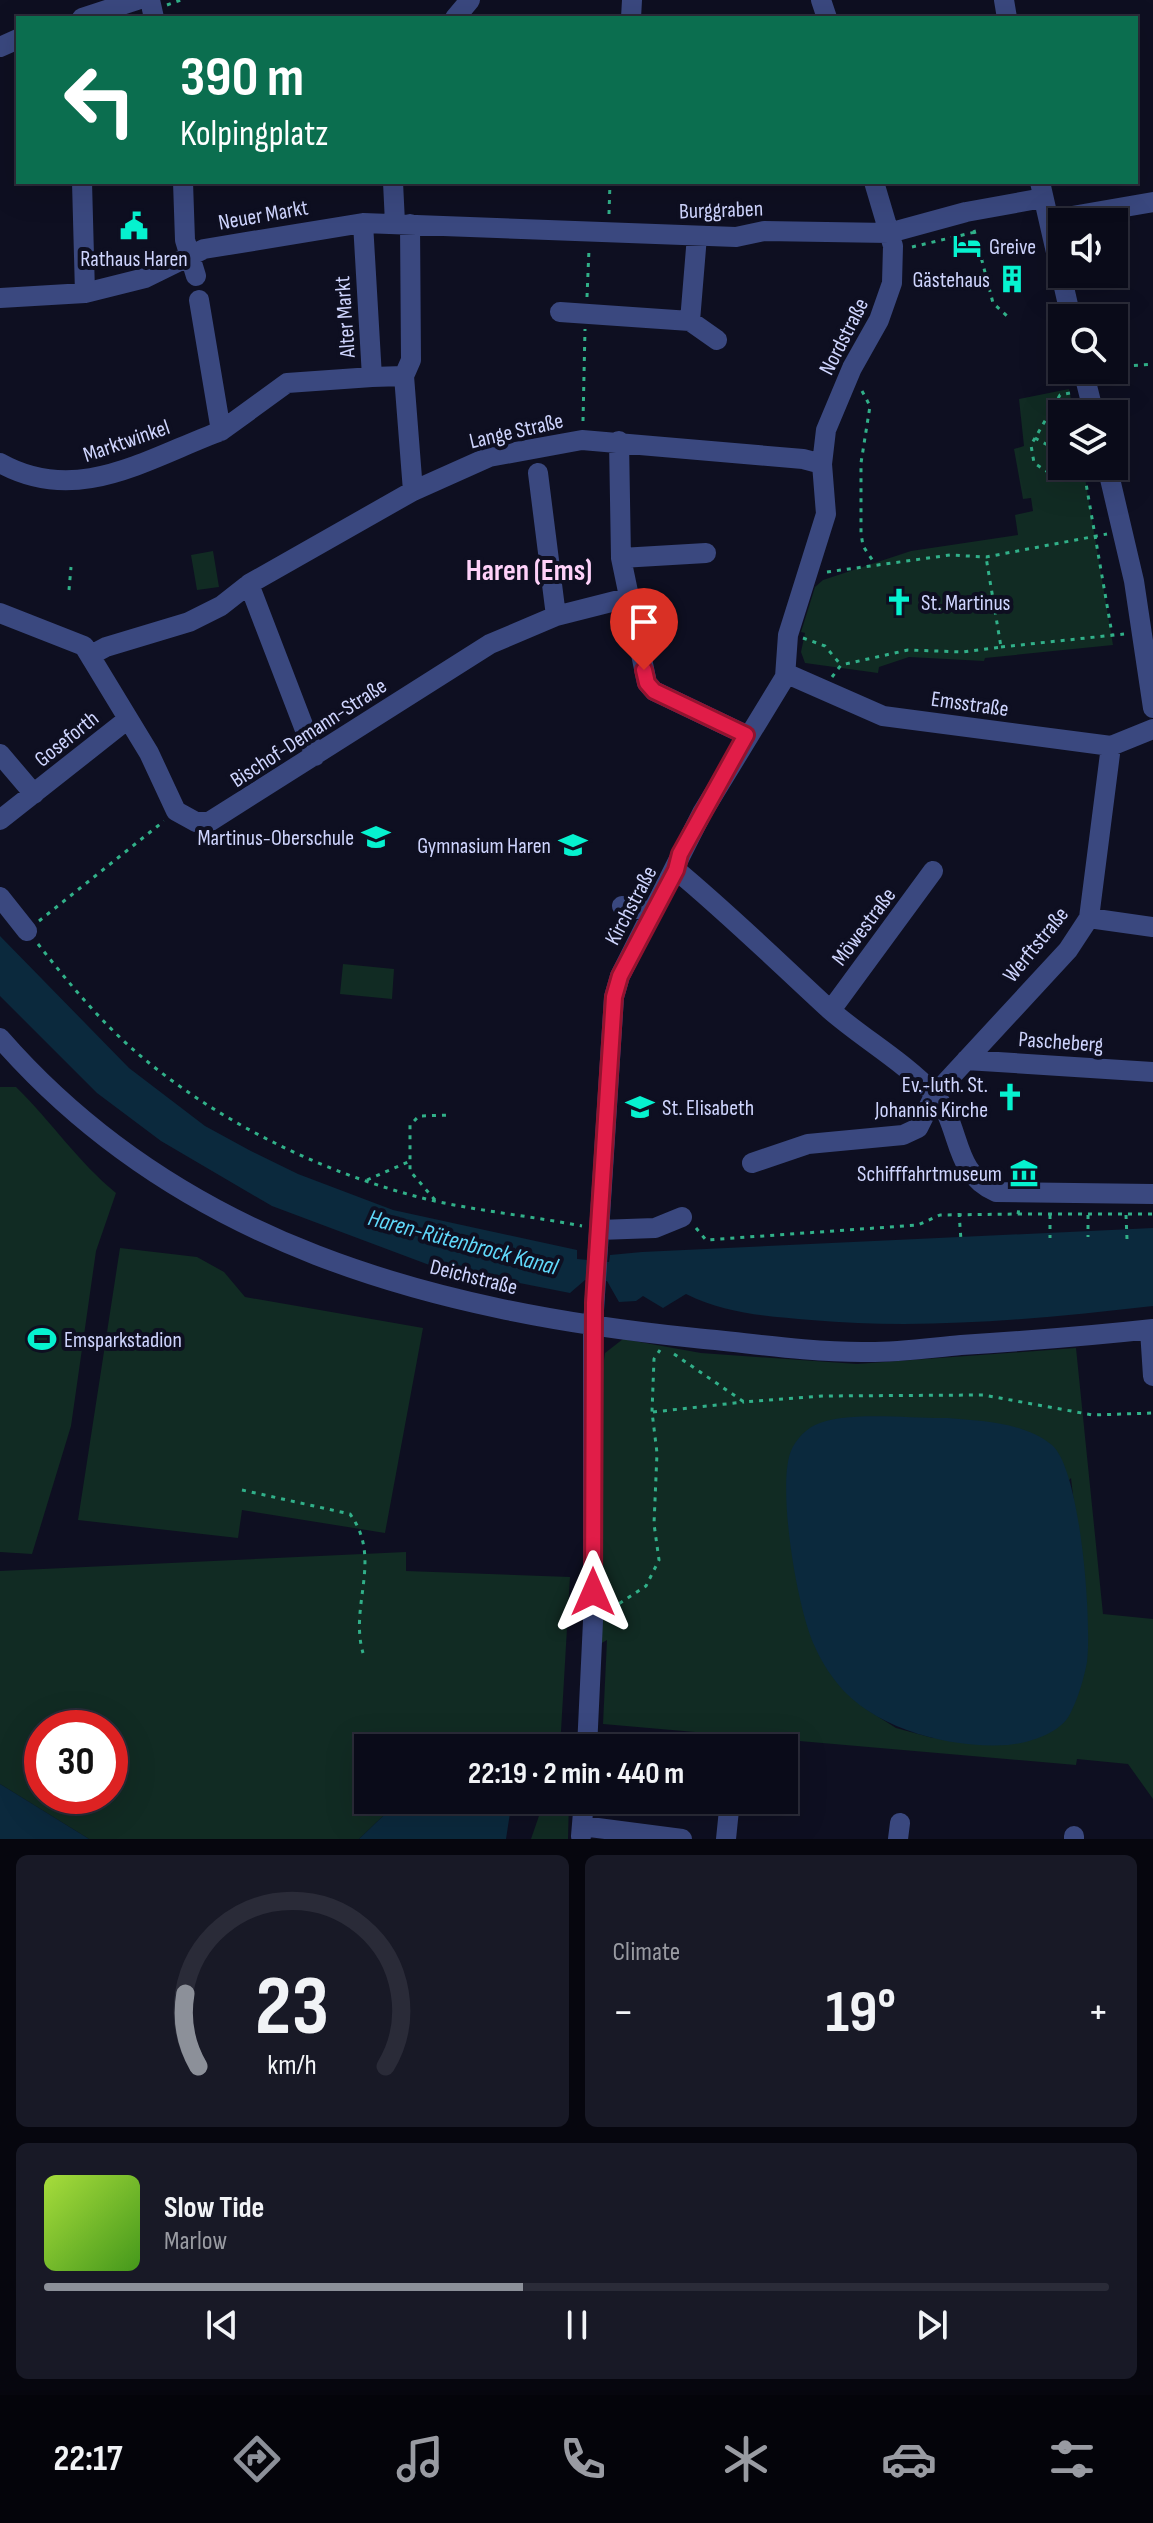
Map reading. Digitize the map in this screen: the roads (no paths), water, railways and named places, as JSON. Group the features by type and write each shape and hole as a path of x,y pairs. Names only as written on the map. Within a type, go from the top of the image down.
{"street":[{"path":"88,16 137,0"},
{"path":"457,16 470,0"},
{"path":"82,184 85,293"},
{"path":"183,184 188,255 196,276"},
{"path":"393,184 403,224 413,491"},
{"name":"Nordstraße","path":"785,677 788,635 826,514 822,464 826,430 838,398 888,300 894,266 891,239 875,184"},
{"path":"1042,190 1048,216"},
{"name":"Burggraben","path":"403,224 736,237 764,231 891,239 966,212 1042,190"},
{"path":"1118,208 1153,202"},
{"name":"Neuer Markt","path":"0,298 85,293 145,278 188,255 245,241 363,223 403,224"},
{"name":"Alter Markt","path":"363,223 372,377 408,368"},
{"path":"690,321 697,236"},
{"path":"199,300 221,431"},
{"path":"560,312 690,321 717,340"},
{"name":"Marktwinkel","path":"0,463 42,480 99,479 221,431 287,383 372,377"},
{"name":"Lange Straße","path":"91,655 106,647 189,622 221,606 249,584 413,491 489,457 582,440 803,459 822,464"},
{"path":"619,441 621,558 647,683 654,691 746,735"},
{"path":"538,473 556,616"},
{"path":"1110,480 1123,531 1153,708"},
{"path":"621,558 706,553"},
{"path":"249,584 315,756"},
{"name":"Bischof-Demann-Straße","path":"128,719 176,811 196,822 209,822 490,644 556,616 627,598"},
{"path":"0,613 76,641 91,655 128,719"},
{"name":"Emsstraße","path":"785,677 792,676 883,716 1111,746 1153,729"},
{"name":"Kirchstraße","path":"588,1734 593,1621 593,1326 614,997 620,976 676,870 680,854 746,735 785,677"},
{"name":"Goseforth","path":"0,820 128,719"},
{"name":"Werftstraße","path":"752,1163 808,1144 903,1135 918,1128 935,1094 1068,950 1089,918 1111,746"},
{"name":"Goseforth","path":"0,754 34,794"},
{"path":"676,870 728,913 831,1010 935,1094 969,1174 996,1192 1153,1194"},
{"name":"Möwestraße","path":"831,1010 933,871"},
{"path":"0,897 27,931"},
{"path":"622,906 653,912"},
{"path":"1089,918 1153,927"},
{"name":"Deichstraße","path":"0,1038 90,1125 152,1174 222,1215 296,1250 456,1298 593,1326 863,1352 1151,1329"},
{"name":"Pascheberg","path":"966,1060 1153,1072"},
{"path":"599,1230 655,1228 682,1217"},
{"path":"1151,1329 1153,1376"},
{"path":"726,1839 729,1814"},
{"path":"581,1832 682,1839"}],"water":[{"name":"Haren-Rütenbrock Kanal","path":"0,936 129,1068 205,1126 298,1174 393,1210 577,1250 577,1259 609,1262 610,1255 642,1252 1153,1228 1153,1306 982,1322 854,1323 747,1313 716,1306 686,1294 663,1308 643,1296 636,1301 619,1302 607,1281 585,1280 570,1293 432,1266 272,1206 161,1141 97,1093 0,996"},
{"path":"880,1416 948,1418 1002,1424 1041,1437 1052,1445 1062,1460 1070,1484 1086,1583 1087,1662 1078,1695 1065,1721 1051,1732 1025,1742 986,1745 938,1739 915,1733 871,1713 852,1699 828,1670 815,1647 802,1607 786,1498 789,1457 799,1438 815,1425 828,1420"},
{"path":"0,1784 24,1799 24,1814 49,1814 89,1839 0,1839"},
{"path":"385,1814 510,1814 506,1839 359,1839"}],"place":[{"name":"Rathaus Haren","path":"134,226"},
{"name":"Greive","path":"967,246"},
{"name":"Gästehaus","path":"1012,279"},
{"name":"St. Martinus","path":"899,602"},
{"name":"Martinus-Oberschule","path":"376,837"},
{"name":"Gymnasium Haren","path":"573,845"},
{"name":"Ev.-luth. St. Johannis Kirche","path":"1010,1097"},
{"name":"St. Elisabeth","path":"640,1107"},
{"name":"Schifffahrtmuseum","path":"1024,1173"},
{"name":"Emsparkstadion","path":"42,1339"}],"district":[{"name":"Haren (Ems)","path":"529,570"}]}
